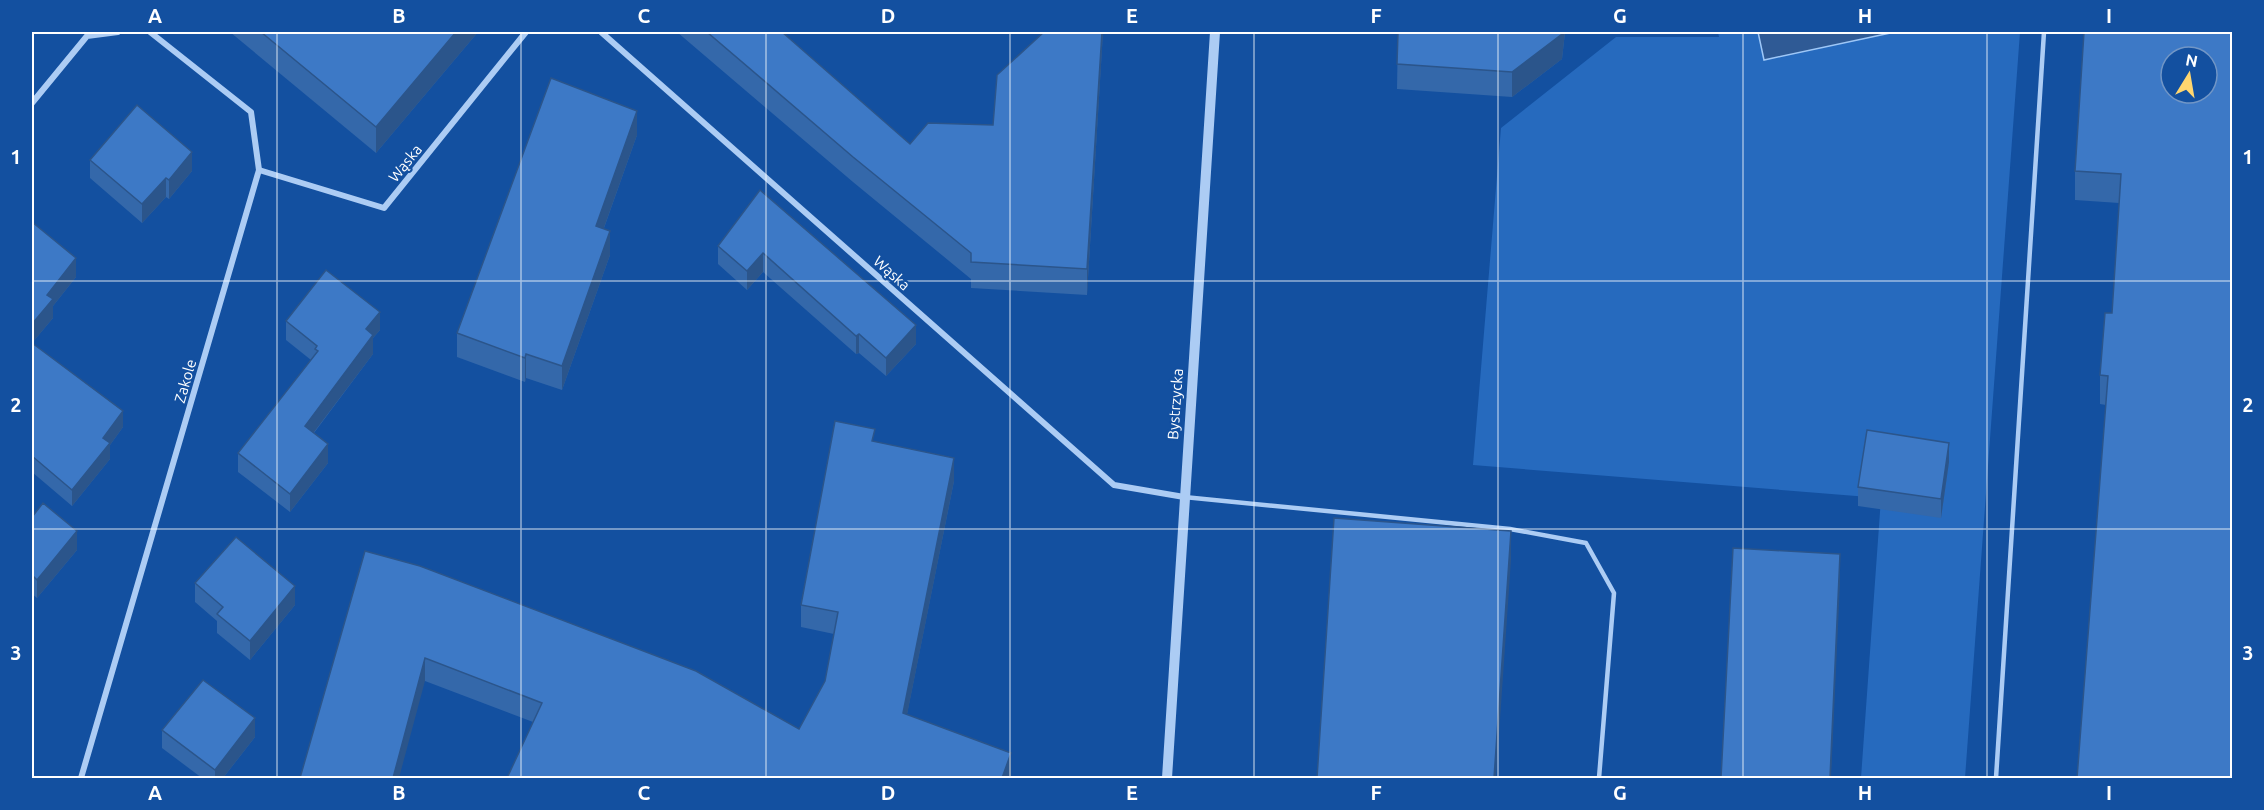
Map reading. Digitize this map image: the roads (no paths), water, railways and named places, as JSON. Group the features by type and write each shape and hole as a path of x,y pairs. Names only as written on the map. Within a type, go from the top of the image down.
{"street":[{"path":"32,103 87,36 118,32"},
{"name":"Zakole","path":"81,778 259,170 251,112 150,32"},
{"name":"Wąska","path":"259,170 384,208 526,32"},
{"name":"Wąska","path":"601,32 1114,485 1184,497"},
{"name":"Bystrzycka","path":"1167,778 1215,32"}],"lane":[{"path":"1996,778 2044,32"},
{"path":"1184,497 1510,529 1586,543 1614,593 1599,778"}]}
